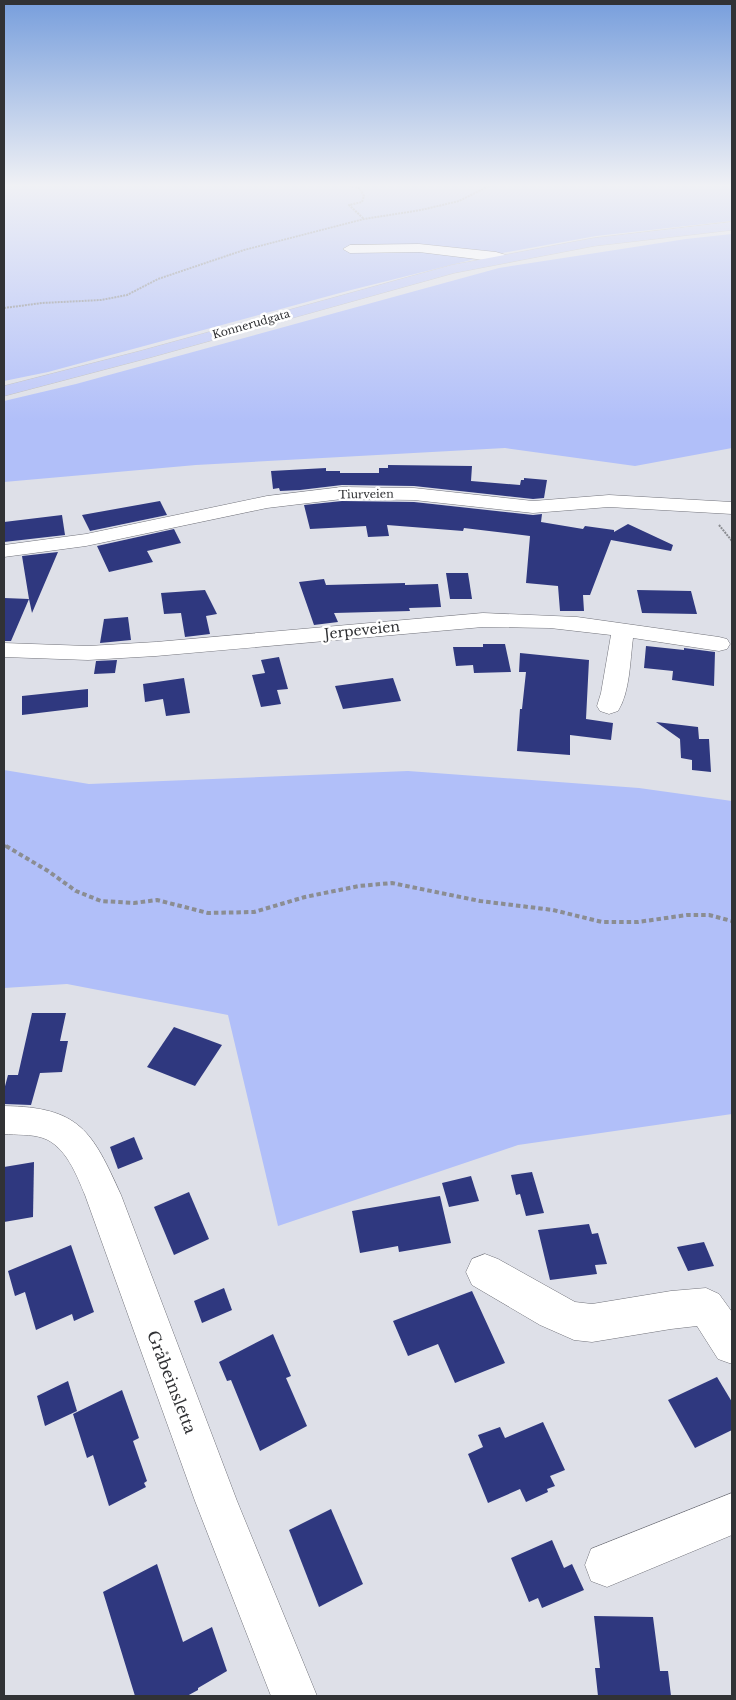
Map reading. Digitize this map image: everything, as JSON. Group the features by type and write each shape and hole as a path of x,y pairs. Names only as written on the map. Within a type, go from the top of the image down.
{"main road":[{"name":"Konnerudgata","path":"5,391 146,354 421,276 477,263"}],"street":[{"name":"Tiurveien","path":"4,551 93,538 258,503 342,493 414,494 533,507 609,501 732,508"},
{"name":"Jerpeveien","path":"4,650 79,653 136,650 483,620 560,622 718,644"},
{"path":"609,706 613,693 623,630"},
{"name":"Gråbeinsletta","path":"4,1120 39,1122 55,1126 68,1136 83,1152 103,1195 210,1483 294,1696"},
{"path":"484,1272 553,1312 574,1321 592,1323 671,1310 706,1307 732,1345"},
{"path":"606,1565 732,1514"}],"path":[{"path":"4,308 42,303 101,300 127,295 158,279 204,263"},
{"path":"4,845 48,871 76,891 102,901 134,903 157,900 208,913 254,912 305,897 359,886 392,884 480,902 553,910 602,922 638,922 687,915 709,915 732,922"}],"shaded area":[{"path":"4,263 458,263 351,290 48,372 4,381"},
{"path":"529,263 732,263 732,448 635,466 505,448 196,465 4,482 4,401 76,384 499,268"},
{"path":"4,770 89,784 408,771 639,788 732,801 732,1114 518,1145 278,1226 228,1015 67,984 4,988"}],"building":[{"path":"388,465 472,466 471,481 520,485 521,480 524,480 524,478 547,480 544,498 533,499 414,486 342,485 300,490 280,491 279,488 273,489 271,471 326,468 326,471 340,471 340,473 379,473 379,468 388,468"},
{"path":"160,501 167,515 90,531 82,515"},
{"path":"342,501 414,502 533,515 542,514 541,522 583,529 585,526 614,530 614,532 628,524 673,545 671,551 611,540 590,595 583,595 584,611 560,611 558,586 526,583 530,536 464,528 463,531 387,525 389,536 368,537 366,526 310,529 304,505"},
{"path":"62,515 65,535 4,542 4,522"},
{"path":"174,529 181,543 147,551 153,562 109,572 97,546"},
{"path":"58,552 32,613 22,556"},
{"path":"446,573 468,573 472,599 450,599"},
{"path":"324,579 326,585 438,584 441,607 409,608 410,611 334,613 338,622 314,625 299,582"},
{"path":"205,590 217,614 206,616 210,634 185,637 181,613 164,614 161,593"},
{"path":"637,590 691,591 697,614 642,613"},
{"path":"4,598 29,599 11,641 4,641"},
{"path":"128,617 131,640 100,643 104,619"},
{"path":"483,644 505,644 511,672 474,673 473,665 456,666 453,647 483,647"},
{"path":"646,646 715,652 714,686 672,680 673,671 644,668"},
{"path":"520,653 589,660 586,719 613,723 611,740 570,735 570,755 517,751 520,709 522,709 526,672 519,672"},
{"path":"279,657 288,689 277,690 281,704 261,707 252,675 265,673 261,660"},
{"path":"117,660 115,673 94,674 96,661"},
{"path":"184,678 190,713 166,716 163,699 145,702 143,684"},
{"path":"393,678 401,701 343,709 335,686"},
{"path":"88,689 88,707 22,715 22,696"},
{"path":"656,722 698,727 699,739 709,739 711,772 692,770 692,760 681,758 680,739"},
{"path":"32,1013 66,1013 60,1041 68,1041 62,1072 40,1073 31,1105 4,1104 4,1090 8,1075 18,1075"},
{"path":"174,1027 222,1045 195,1086 147,1067"},
{"path":"134,1137 143,1159 118,1169 110,1147"},
{"path":"34,1162 33,1217 4,1222 4,1167"},
{"path":"532,1172 544,1213 526,1216 520,1194 516,1195 511,1175"},
{"path":"471,1176 479,1201 449,1207 442,1183"},
{"path":"189,1192 209,1239 174,1255 154,1207"},
{"path":"440,1196 451,1243 399,1252 398,1246 360,1253 352,1211"},
{"path":"589,1224 592,1234 598,1233 607,1264 595,1265 597,1274 550,1280 538,1230"},
{"path":"704,1242 714,1266 688,1271 677,1247"},
{"path":"71,1245 94,1312 74,1321 72,1314 36,1330 25,1292 15,1296 8,1271"},
{"path":"224,1288 232,1310 202,1323 194,1301"},
{"path":"472,1291 505,1363 455,1383 438,1344 408,1356 393,1321"},
{"path":"273,1334 291,1376 286,1378 307,1426 260,1451 231,1380 227,1381 219,1362"},
{"path":"717,1377 732,1402 732,1430 695,1448 668,1400"},
{"path":"68,1381 77,1411 45,1426 37,1396"},
{"path":"122,1390 139,1438 133,1441 147,1481 144,1483 146,1487 109,1506 93,1455 87,1458 73,1414"},
{"path":"543,1422 565,1470 550,1476 555,1486 547,1489 548,1492 526,1502 520,1489 488,1503 468,1454 483,1447 478,1435 500,1427 505,1438"},
{"path":"331,1509 363,1584 319,1607 289,1530"},
{"path":"552,1540 564,1568 572,1564 584,1590 542,1608 538,1598 529,1602 511,1558"},
{"path":"157,1564 183,1642 212,1627 227,1671 187,1696 135,1696 103,1592"},
{"path":"594,1616 653,1617 660,1671 668,1671 671,1696 598,1696 595,1668 600,1668"}]}
